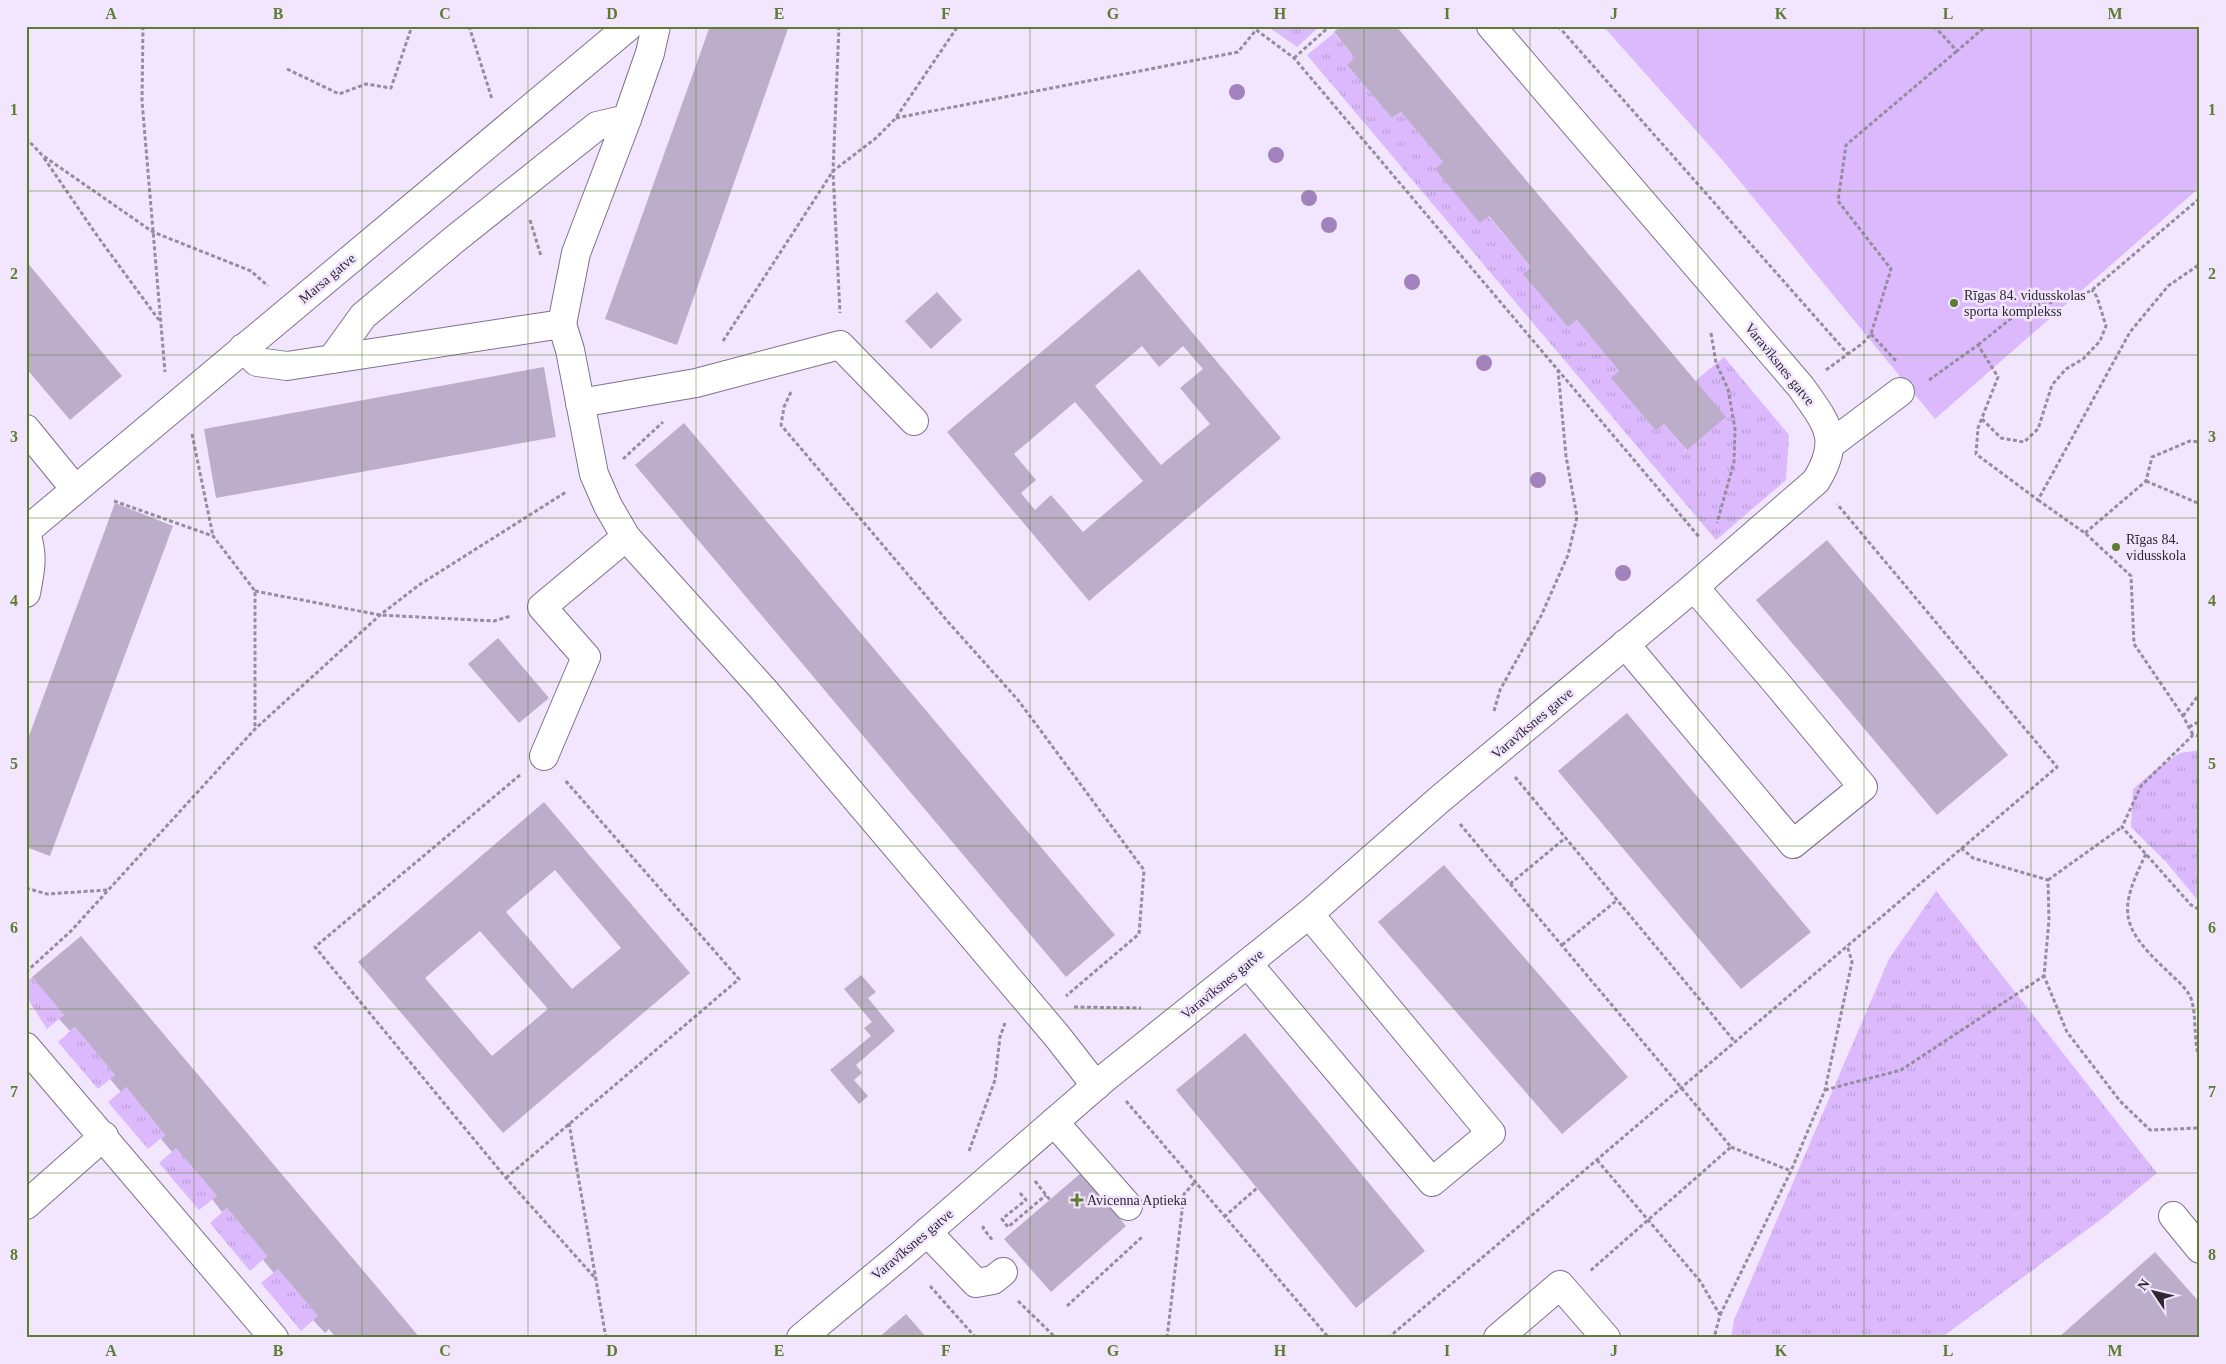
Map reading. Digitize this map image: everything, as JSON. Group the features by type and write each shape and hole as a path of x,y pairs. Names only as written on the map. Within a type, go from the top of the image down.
{"street":[{"name":"Marsa gatve","path":"26,532 629,26"},
{"path":"656,26 650,53 627,119 576,253 562,324 570,350 594,474 608,506 626,537 763,689 1017,990 1101,1082"},
{"name":"Varavīksnes gatve","path":"801,1338 902,1254 1101,1082 1309,914 1440,800 1694,587 1716,557 1816,481 1828,463 1831,444 1822,418 1802,387 1491,26"},
{"path":"332,359 363,316 456,239 597,126 627,119"},
{"path":"243,348 257,362 287,366 562,324"},
{"path":"580,403 850,354 914,421"},
{"path":"1831,444 1901,380"},
{"path":"26,429 75,489"},
{"path":"26,532 31,547 32,564 26,593"},
{"path":"544,756 586,657 542,607 626,537"},
{"path":"1625,644 1793,844 1855,794 1863,787 1694,587"},
{"path":"1248,964 1432,1182 1491,1133 1309,914"},
{"path":"27,1049 104,1136 274,1338"},
{"path":"1054,1122 1128,1206"},
{"path":"26,1205 104,1136"},
{"path":"2173,1216 2200,1249"},
{"path":"927,1232 976,1283 998,1276"},
{"path":"1498,1338 1560,1285 1606,1338"}],"path":[{"path":"143,26 142,101 165,382 189,422 213,536 255,592 255,729"},
{"path":"287,69 339,94 366,84 391,88 412,26"},
{"path":"839,26 833,171 840,305 850,354"},
{"path":"722,342 833,171 876,138 895,118 958,26"},
{"path":"1251,26 1294,58 1716,557"},
{"path":"1294,58 1330,26"},
{"path":"1558,26 1848,354"},
{"path":"1934,26 1957,51"},
{"path":"1802,387 1863,344 1871,334 1891,269 1838,201 1846,145 1986,26"},
{"path":"895,118 1238,52 1256,30"},
{"path":"26,138 42,155 98,237 160,320"},
{"path":"42,155 153,232 252,270 269,288"},
{"path":"1927,382 1978,345 2024,308 2080,296 2092,290 2200,198"},
{"path":"2038,500 2130,332 2168,286 2200,264"},
{"path":"1982,419 2001,438 2024,442 2038,428 2052,385 2066,369 2083,359 2100,341 2106,326 2097,297 2092,290"},
{"path":"1711,334 1716,363 1728,389 1735,430 1734,462 1716,557"},
{"path":"1871,334 1901,380"},
{"path":"1978,345 1998,378 1978,428 1976,454 2086,533 2131,576 2134,644 2183,716 2193,736"},
{"path":"1558,370 1566,456 1577,517 1568,555 1541,616 1500,690 1491,724 1496,753 1564,839 1735,1042"},
{"path":"26,972 71,931 255,729 380,615 419,585 594,474 620,462 675,410 696,383"},
{"path":"794,386 784,407 781,425 949,623 1018,700 1144,870 1139,934 1061,1000"},
{"path":"2086,533 2146,481 2152,457 2190,441 2200,442"},
{"path":"1388,1338 2057,767 1816,481"},
{"path":"2146,481 2200,504"},
{"path":"75,489 96,494 213,536"},
{"path":"255,592 380,615 494,621 542,607"},
{"path":"2183,716 2200,693"},
{"path":"2189,727 2200,721"},
{"path":"2048,880 2122,827 2141,786 2193,736 2200,736"},
{"path":"506,1178 739,979 544,756 315,947 506,1178 596,1279"},
{"path":"1440,800 1682,1087 1731,1148 1791,1170"},
{"path":"2122,827 2191,905 2200,910"},
{"path":"1510,884 1564,839"},
{"path":"1961,848 1973,858 2048,880"},
{"path":"2146,854 2126,906 2130,928 2139,942 2181,984 2190,996 2194,1011 2194,1035 2200,1060"},
{"path":"2048,880 2049,920 2044,976 2067,1032 2120,1101 2150,1130 2200,1128"},
{"path":"26,888 47,894 108,890"},
{"path":"1562,945 1616,901"},
{"path":"1714,1338 1720,1315 1791,1170 1825,1090 1852,962 1847,945"},
{"path":"1825,1090 1901,1070 2044,976"},
{"path":"968,1154 995,1080 1000,1037 1017,990"},
{"path":"1074,1007 1143,1008 1164,1004 1186,1012"},
{"path":"1101,1082 1194,1183 1329,1338"},
{"path":"569,1123 606,1338"},
{"path":"1560,1285 1585,1275 1731,1148"},
{"path":"1597,1160 1700,1281 1720,1315"},
{"path":"1036,1183 1050,1200"},
{"path":"1167,1338 1184,1194 1194,1183"},
{"path":"1224,1217 1257,1188"},
{"path":"1018,1190 1026,1200 1002,1219 1008,1227 1046,1195"},
{"path":"1015,1200 1022,1195"},
{"path":"1067,1306 1149,1230 1128,1206"},
{"path":"989,1222 983,1228 995,1243 998,1276 1056,1338"},
{"path":"902,1254 976,1338"}],"green space":[{"path":"1267,26 1320,26 1297,47"},
{"name":"Rīgas 84. vidusskolas sporta komplekss","path":"1603,26 2200,26 2200,187 1935,419 1724,162"},
{"path":"1334,33 1355,58 1347,65 1392,118 1401,112 1531,267 1524,274 1568,327 1577,320 1619,371 1612,378 1656,431 1664,424 1686,449 1683,453 1725,417 1695,381 1724,357 1789,435 1786,480 1716,540 1307,55"},
{"path":"2200,750 2200,903 2166,862 2131,827 2133,789 2156,769 2180,753"},
{"path":"1936,891 2157,1173 2103,1218 1941,1338 1731,1338 1734,1320 1889,959"},
{"path":"32,977 64,1015 47,1029 26,996 26,982"},
{"path":"75,1027 115,1075 98,1089 58,1042"},
{"path":"126,1087 165,1135 148,1149 108,1102"},
{"path":"176,1148 217,1196 199,1210 159,1163"},
{"path":"227,1208 267,1256 250,1271 210,1223"},
{"path":"278,1269 318,1316 301,1331 261,1283"}],"building":[{"path":"710,26 789,26 677,345 605,319"},
{"path":"1341,26 1396,26 1726,417 1687,450 1664,424 1656,431 1611,378 1619,371 1577,320 1568,327 1523,274 1531,267 1489,216 1480,223 1435,169 1443,162 1401,112 1392,118 1347,65 1355,58 1334,32"},
{"path":"26,261 122,376 70,420 26,368"},
{"path":"1139,269 1281,438 1089,601 947,432","holes":["1142,346 1159,367 1183,346 1203,369 1180,388 1210,424 1161,465 1095,386","1075,402 1143,481 1083,532 1051,495 1035,510 1021,493 1036,480 1014,454"]},
{"path":"937,292 962,320 931,349 905,321"},
{"path":"544,367 556,437 216,498 204,429"},
{"path":"684,423 1115,935 1066,977 635,465"},
{"path":"115,503 173,526 50,856 26,847 26,744"},
{"path":"1827,540 2008,755 1937,815 1756,600"},
{"path":"498,638 549,698 519,723 468,664"},
{"path":"1627,713 1811,932 1741,989 1558,771"},
{"path":"544,802 690,973 503,1133 358,962","holes":["555,870 621,948 572,989 506,912","480,931 548,1009 492,1056 425,978"]},
{"path":"1444,865 1628,1077 1562,1134 1378,922"},
{"path":"81,936 420,1338 336,1338 329,1329 325,1333 313,1320 318,1316 278,1269 274,1273 263,1260 267,1256 227,1208 222,1212 212,1199 217,1196 176,1148 172,1152 161,1139 165,1135 126,1087 121,1092 110,1079 115,1075 75,1027 70,1031 59,1019 64,1015 32,977"},
{"path":"861,975 876,992 868,998 895,1031 856,1065 862,1073 854,1080 868,1096 859,1104 830,1070 871,1036 864,1028 872,1022 844,989"},
{"path":"1245,1033 1425,1251 1356,1308 1176,1090"},
{"path":"1081,1173 1126,1226 1051,1292 1004,1239"},
{"path":"2155,1252 2200,1303 2200,1338 2058,1338"},
{"path":"906,1314 927,1338 878,1338"}],"place":[{"name":"Rīgas 84. vidusskolas sporta komplekss","path":"1954,303"},
{"name":"Rīgas 84. vidusskola","path":"2116,547"},
{"name":"Avicenna Aptieka","path":"1077,1200"}]}
